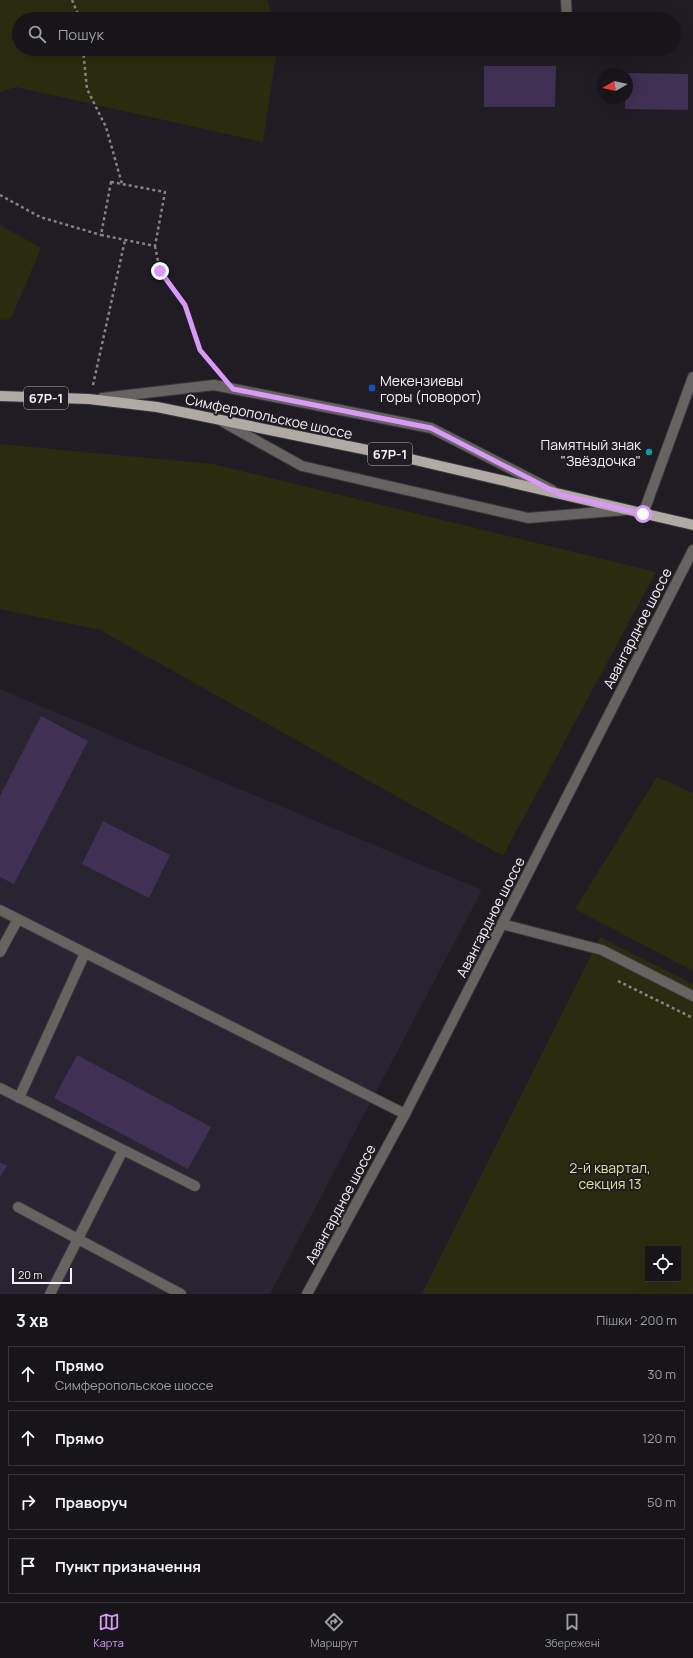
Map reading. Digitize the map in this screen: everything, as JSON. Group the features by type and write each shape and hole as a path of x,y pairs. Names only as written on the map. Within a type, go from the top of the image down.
{"main road":[{"name":"Симферопольское шоссе","path":"0,396 91,399 157,407 402,457 693,526"}],"street":[{"path":"566,0 567,12"},
{"path":"643,514 693,378"},
{"path":"91,399 214,385 431,428 561,495"},
{"path":"218,419 302,466 528,518 627,510"},
{"name":"Авангардное шоссе","path":"307,1294 405,1114 693,550"},
{"path":"0,910 405,1114"},
{"path":"0,952 18,919"},
{"path":"502,924 602,950 693,996"},
{"path":"19,1098 85,953"},
{"path":"0,1088 195,1186"},
{"path":"50,1294 123,1150"},
{"path":"18,1207 180,1294"}],"path":[{"path":"72,0 77,12"},
{"path":"84,56 87,89 106,127 122,184"},
{"path":"100,235 110,182 165,192 155,246 160,271 185,305 200,350 233,389"},
{"path":"0,195 40,216 100,235 155,246"},
{"path":"91,399 125,240"},
{"path":"618,981 693,1018"}],"shaded area":[{"path":"0,689 482,890 270,1294 0,1294"}],"green space":[{"path":"0,0 267,0 271,12 12,12 12,56 276,56 263,142 16,87 0,92"},
{"path":"0,225 41,248 11,319 0,320"},
{"path":"0,444 213,464 656,572 503,856 100,630 0,609"},
{"path":"657,777 693,793 693,971 575,909"},
{"name":"2-й квартал, секция 13","path":"600,937 693,984 693,1294 422,1294"}],"building":[{"path":"484,66 556,66 555,107 484,107"},
{"path":"633,73 688,74 688,110 625,109 625,104 633,104"},
{"path":"41,716 88,741 14,884 0,877 0,796"},
{"path":"103,821 170,855 149,898 82,864"},
{"path":"77,1055 211,1127 188,1169 54,1098"},
{"path":"0,1162 7,1166 0,1177"}],"place":[{"name":"Мекензиевы горы (поворот)","path":"372,388"},
{"name":"Памятный знак \"Звёздочка\"","path":"649,452"}],"route":[{"path":"160,271 185,305 200,350 233,389 431,428 561,495 643,514"}]}
